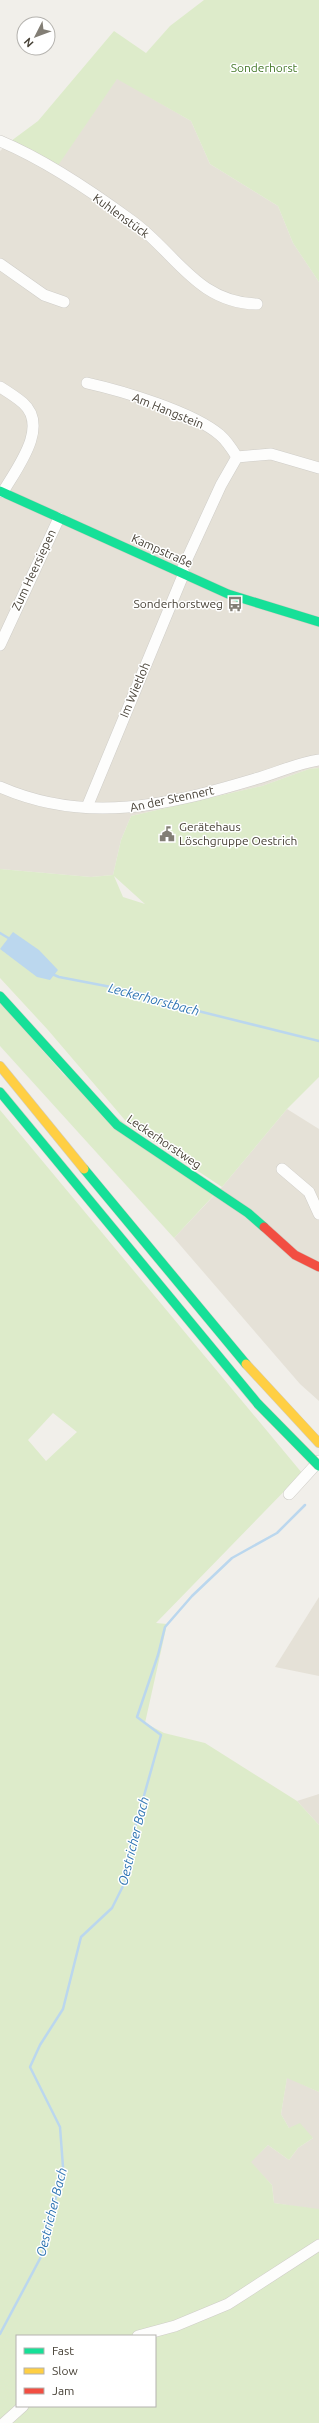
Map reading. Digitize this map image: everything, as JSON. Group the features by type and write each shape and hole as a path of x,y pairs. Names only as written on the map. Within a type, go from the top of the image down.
{"main road":[{"name":"Kampstraße","path":"1,491 239,598 319,622"},
{"name":"Leckerhorstweg","path":"0,996 117,1125 248,1213 296,1255 319,1267"},
{"path":"0,1066 196,1307 272,1393 319,1443"},
{"path":"0,1092 204,1342 258,1404 319,1466"},
{"path":"0,1097 21,1116"}],"street":[{"name":"Kuhlenstück","path":"0,141 17,148 55,171 133,222 187,274 213,293 239,304 257,304"},
{"path":"0,264 44,295 64,302"},
{"name":"Am Hangstein","path":"87,382 162,406 203,424 220,435 237,457"},
{"path":"0,387 24,404 32,416 34,435 1,491"},
{"path":"183,573 221,485 237,457 272,454 319,468"},
{"name":"Zum Heersiepen","path":"0,645 59,518"},
{"name":"Im Wietloh","path":"87,808 183,573"},
{"name":"An der Stennert","path":"0,788 37,800 87,808 121,809 150,805 223,788 294,765 319,760"},
{"path":"282,1169 309,1192 319,1214"},
{"path":"289,1494 319,1461"},
{"path":"142,2335 175,2326 228,2304 319,2245"},
{"path":"4,2423 22,2407"}],"shaded area":[{"path":"117,78 191,121 210,164 278,206 293,243 319,282 319,768 309,769 262,786 131,816 121,840 113,875 91,877 0,869 0,151 11,141 57,166"},
{"path":"287,1109 319,1129 319,1401 300,1384 174,1238 222,1187"},
{"path":"319,1597 319,1676 275,1667"},
{"path":"319,1794 319,1825 297,1801"},
{"path":"287,2077 319,2092 319,2210 274,2203 272,2185 250,2162 268,2145 289,2160 298,2148 313,2138 289,2128 281,2114"}],"green space":[{"name":"Sonderhorst","path":"204,0 319,0 319,282 293,243 278,206 210,164 191,121 117,79 57,167 11,141 38,121 114,31 146,53 170,26"},
{"path":"319,768 319,1077 287,1109 222,1187 130,1126 48,1030 0,978 0,869 91,877 113,875 121,840 131,816 262,786 309,769","holes":["114,876 145,904 123,897"]},
{"path":"0,1002 64,1075 214,1195 174,1238 0,1046"},
{"path":"0,1110 302,1473 156,1623 167,1624 145,1723 164,1733 205,1743 297,1801 319,1825 319,2092 287,2078 281,2114 289,2128 300,2123 313,2138 298,2148 289,2160 268,2145 251,2162 272,2185 274,2203 319,2209 319,2423 0,2423","holes":["53,1413 77,1432 46,1461 28,1440"]}],"water":[{"path":"13,932 39,950 58,970 50,980 37,977 0,949"}],"waterway":[{"name":"Leckerhorstbach","path":"0,933 10,939"},
{"name":"Leckerhorstbach","path":"52,974 59,977 132,991 194,1010 319,1041"},
{"name":"Oestricher Bach","path":"0,2334 43,2253 63,2167 60,2127 30,2067 40,2045 63,2009 81,1937 112,1908 126,1880 131,1842 161,1735 137,1717 158,1655 165,1627 192,1596 232,1558 277,1533 305,1505"}],"traffic: fast":[{"path":"0,491 228,594 319,622"},
{"path":"0,996 117,1125 248,1213 264,1227"},
{"path":"0,1092 258,1404"},
{"path":"84,1169 246,1364"},
{"path":"258,1404 319,1466"}],"traffic: slow":[{"path":"0,1066 84,1169"},
{"path":"246,1364 319,1443"}],"traffic: jam":[{"path":"264,1227 295,1255 319,1267"}],"place":[{"name":"Sonderhorstweg","path":"235,604"},
{"name":"Gerätehaus Löschgruppe Oestrich","path":"167,834"}]}
